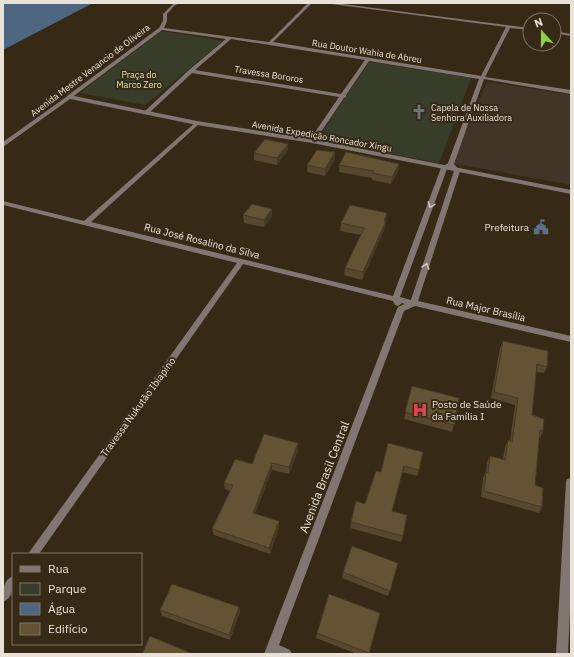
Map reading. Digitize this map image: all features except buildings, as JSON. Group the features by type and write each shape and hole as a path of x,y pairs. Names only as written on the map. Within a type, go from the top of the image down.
{"street":[{"name":"Avenida Mestre Venancio de Oliveira","path":"3,145 161,29 165,21 165,14 173,5 177,3"},
{"path":"270,43 310,3"},
{"path":"326,3 522,28"},
{"path":"451,164 457,170 414,303 401,309 396,299 444,168 451,164 482,78 508,27"},
{"name":"Rua Doutor Wahia de Abreu","path":"161,29 270,43 571,92"},
{"path":"147,112 191,71 230,38"},
{"path":"312,141 367,60"},
{"name":"Travessa Bororos","path":"191,71 344,96"},
{"name":"Avenida Expedição Roncador Xingu","path":"69,97 197,123 312,141 571,192"},
{"path":"87,222 197,123"},
{"name":"Rua José Rosalino da Silva","path":"3,203 87,222 396,299"},
{"name":"Travessa Nukutão Ibiapino","path":"34,553 242,261"},
{"name":"Rua Major Brasília","path":"396,299 571,338"},
{"name":"Avenida Brasil Central","path":"271,651 401,309"},
{"path":"562,654 571,482"},
{"path":"3,596 12,583"},
{"path":"271,651 286,654"}],"shaded area":[{"path":"487,82 571,95 571,185 452,163"}],"green space":[{"name":"Praça do Marco Zero","path":"161,31 223,41 145,105 80,93"},
{"path":"369,62 471,78 439,163 317,140"}],"water":[{"path":"3,3 93,3 3,50"}],"place":[{"name":"Capela de Nossa Senhora Auxiliadora","path":"419,112"},
{"name":"Prefeitura","path":"541,227"},
{"name":"Posto de Saúde da Família I","path":"420,410"}]}
